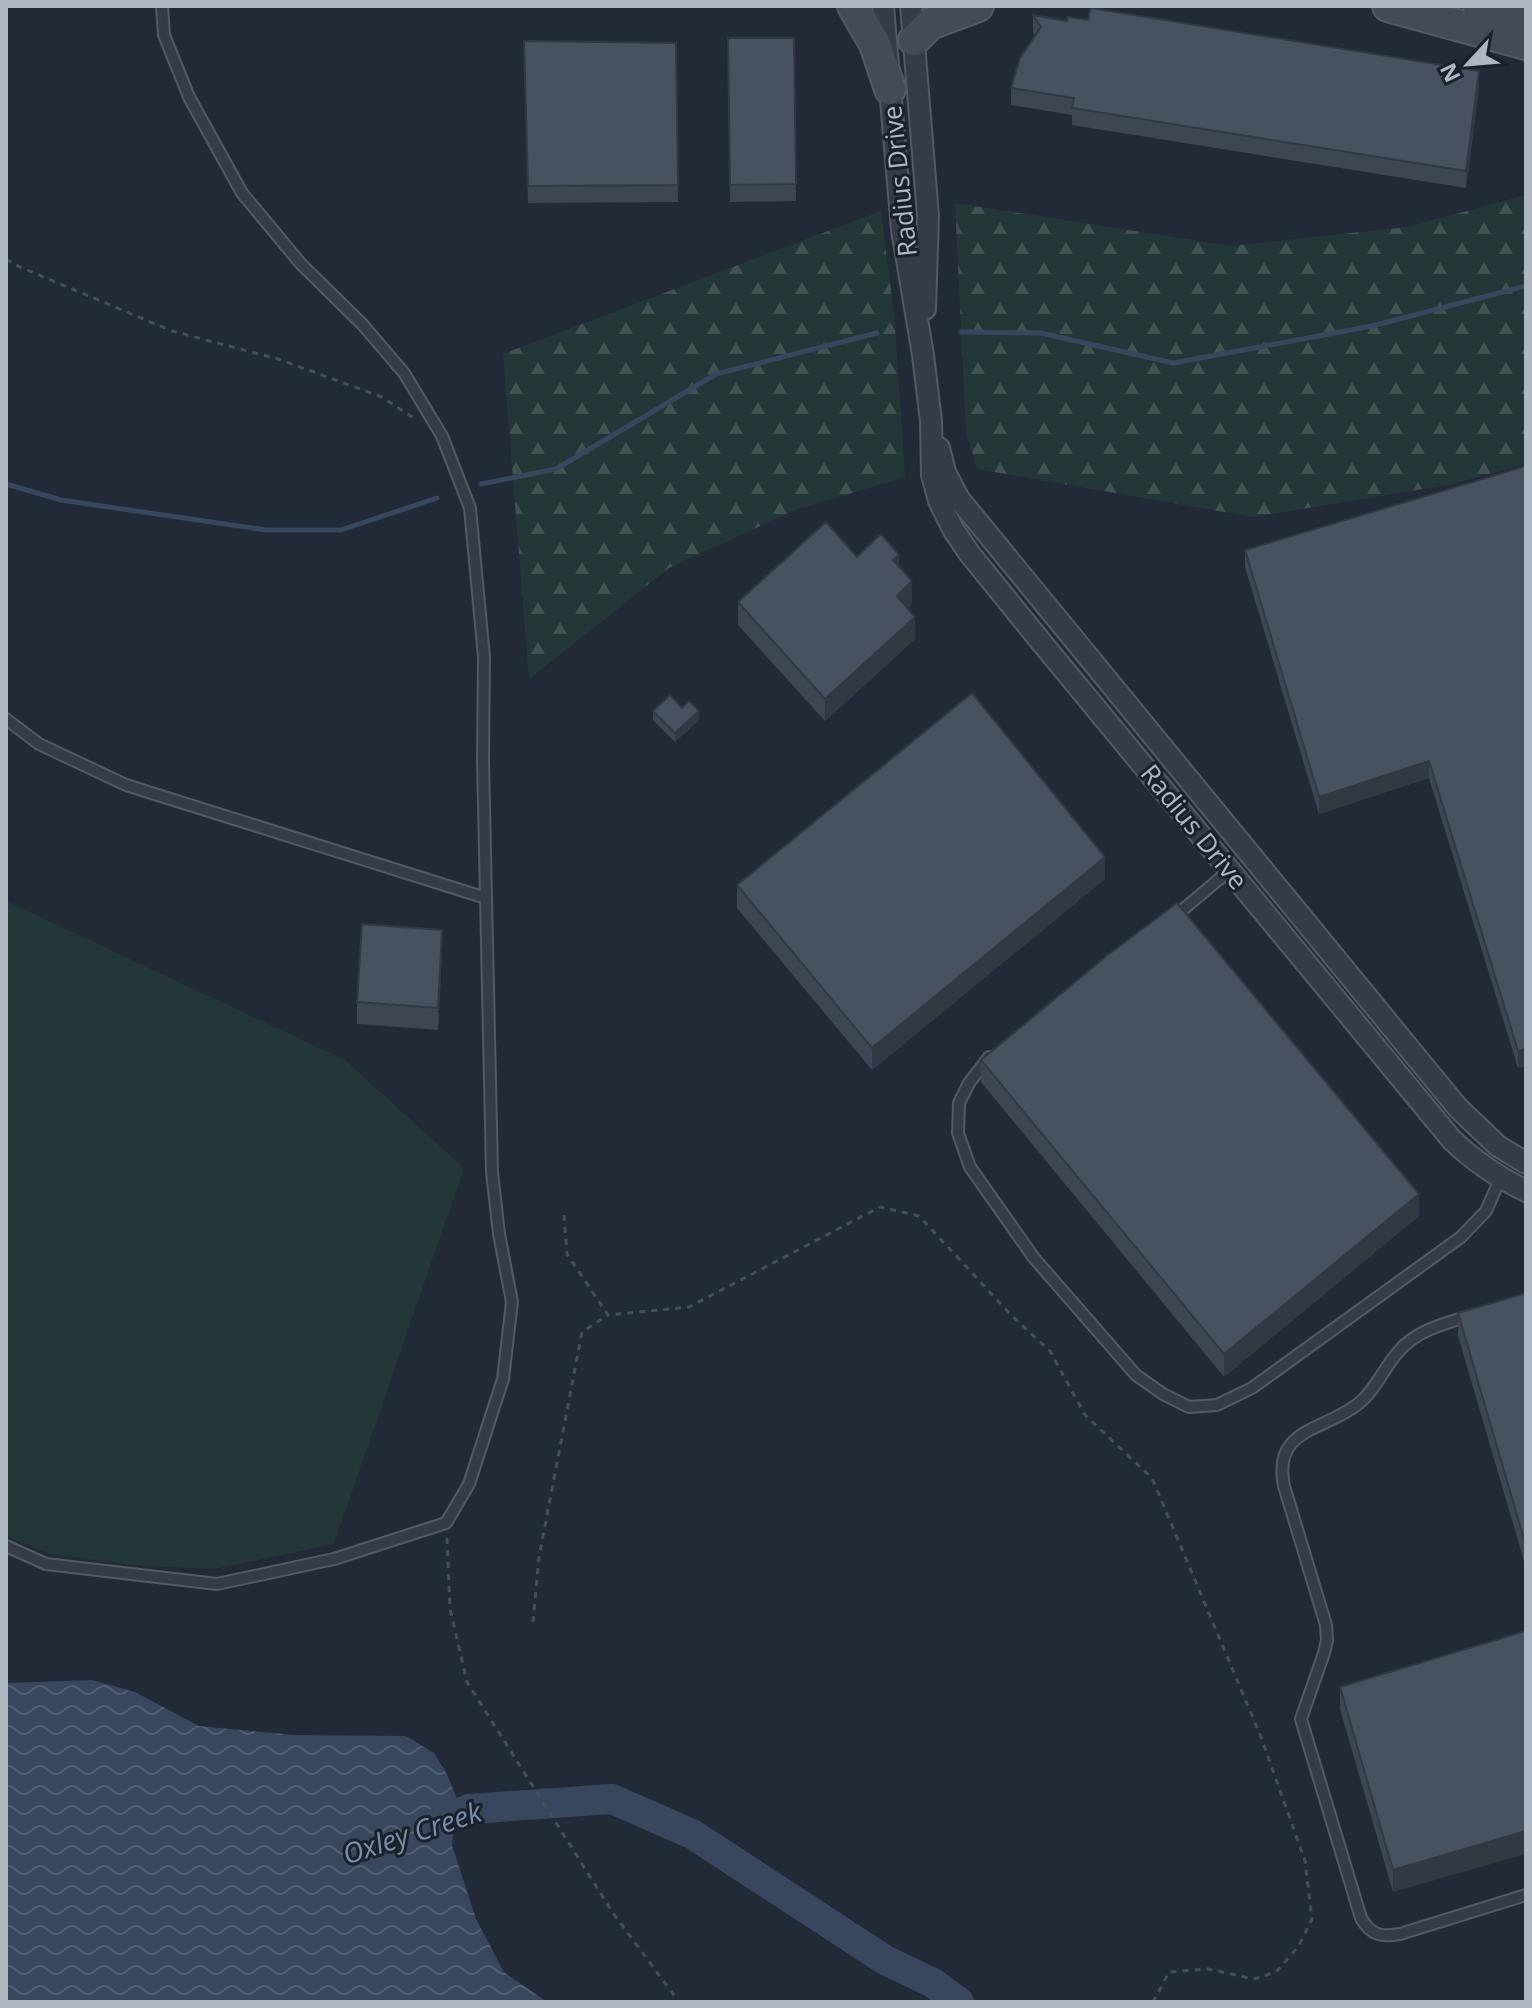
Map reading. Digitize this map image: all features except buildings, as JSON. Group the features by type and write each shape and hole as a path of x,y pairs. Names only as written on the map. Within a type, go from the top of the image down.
{"street":[{"path":"853,6 875,44 890,89"},
{"name":"Radius Drive","path":"883,6 902,230 931,421 932,475 939,501 953,529 969,553 1452,1140 1475,1162 1500,1179 1526,1191"},
{"name":"Radius Drive","path":"911,6 928,216 923,355"},
{"path":"914,40 930,24 978,6"},
{"path":"1388,6 1526,44"},
{"path":"1479,6 1526,20"},
{"name":"Radius Drive","path":"931,421 945,472 959,499 1093,666 1474,1126 1526,1163"},
{"path":"1093,666 1121,715 1180,785 1183,794 1177,806"},
{"path":"1224,825 1218,830 1217,838 1284,924 1305,963"},
{"path":"1403,1042 1419,1075 1438,1100 1495,1161 1500,1169 1500,1179"},
{"path":"1500,1179 1510,1172 1526,1171"}],"lane":[{"path":"6,1546 46,1564 217,1584 334,1559 446,1523 469,1484 503,1379 512,1302 499,1234 492,1172 484,657 470,508 442,436 404,373 363,325 301,264 242,193 189,97 164,35 162,6"},
{"path":"6,719 39,744 126,785 486,898"},
{"path":"1163,925 1230,870"},
{"path":"998,1050 986,1060 959,1103 958,1133 970,1167 1034,1258 1136,1375 1189,1407 1217,1405 1252,1388 1461,1237 1486,1211 1500,1179"},
{"path":"1483,1311 1427,1330 1409,1341 1357,1405 1290,1444 1280,1467 1326,1625 1324,1653 1301,1719 1366,1928 1386,1936 1400,1934 1526,1895"}],"path":[{"path":"6,259 172,331 278,359 382,397 442,436"},
{"path":"533,1622 539,1557 582,1332 608,1315 689,1307 880,1207 919,1216 1012,1316 1050,1351 1085,1415 1152,1478 1261,1737 1305,1861 1312,1919 1298,1947 1276,1972 1254,1979 1208,1969 1169,1972 1153,2002"},
{"path":"564,1215 567,1254 608,1315"},
{"path":"446,1523 450,1609 467,1682 613,1913 679,2002"}],"green space":[{"path":"1526,195 1526,464 1448,485 1253,517 977,469 966,431 955,203 1231,246 1407,227"},
{"path":"881,211 894,314 905,477 795,510 669,568 529,679 503,354"},
{"path":"6,901 345,1060 464,1168 334,1544 214,1569 140,1566 50,1554 6,1536"}],"water":[{"path":"92,1680 135,1692 199,1726 294,1735 406,1736 434,1753 447,1774 459,1804 469,1809 454,1827 452,1845 476,1919 504,1972 547,2002 6,2002 6,1683"}],"waterway":[{"path":"961,332 1041,333 1173,363 1372,326 1526,286"},
{"path":"481,484 556,469 716,374 877,333"},
{"path":"6,484 61,500 266,530 341,530 437,498"},
{"name":"Oxley Creek","path":"433,1824 469,1809 612,1799 692,1834 885,1960 933,1983 959,2002"}]}
